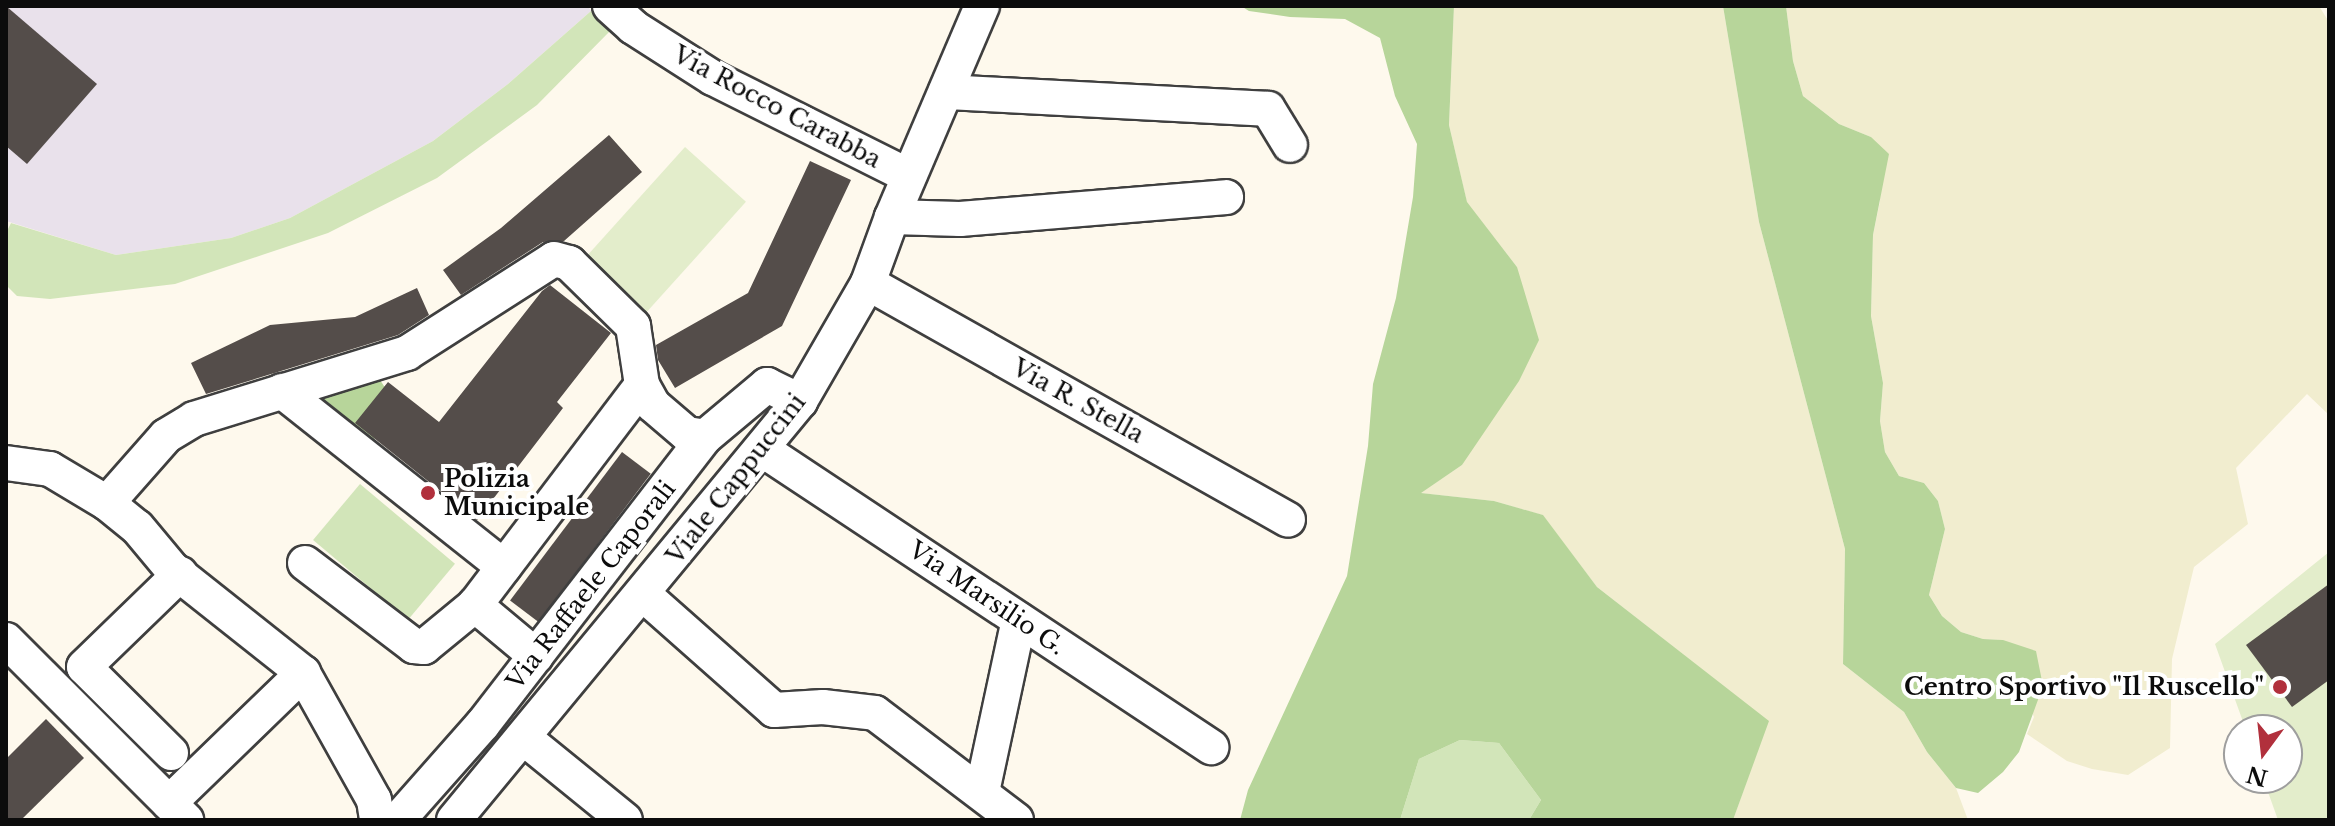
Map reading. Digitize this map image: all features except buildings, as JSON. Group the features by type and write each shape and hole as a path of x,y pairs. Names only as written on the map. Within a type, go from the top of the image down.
{"street":[{"name":"Via Rocco Carabba","path":"610,6 633,27 713,78 909,176"},
{"name":"Viale Cappuccini","path":"454,820 763,450 800,401 868,283 892,217 982,6"},
{"path":"946,92 1268,109 1290,145"},
{"path":"892,217 960,219 1226,197"},
{"path":"107,503 166,436 194,419 335,378 407,353 554,259 569,263 633,326 642,385 653,405 687,434 705,437"},
{"name":"Via R. Stella","path":"868,283 1288,520"},
{"path":"305,563 414,646 424,647 475,605 642,385"},
{"name":"Via Raffaele Caporali","path":"398,820 483,724 705,437 767,385 800,401"},
{"path":"282,391 504,567"},
{"name":"Via Marsilio G.","path":"763,450 1211,747"},
{"path":"6,492 19,464 50,469 107,503 137,527 180,574 303,673 374,800 377,820"},
{"path":"171,753 84,667 180,574"},
{"path":"643,594 774,710 823,707 875,713 1016,820"},
{"path":"475,605 536,656"},
{"path":"982,792 1019,620"},
{"path":"6,640 178,812 303,673"},
{"path":"524,738 625,820"}],"shaded area":[{"path":"6,6 588,6 591,11 508,84 433,141 290,218 231,238 116,255 6,221"},
{"path":"1454,6 1723,6 1759,222 1845,549 1843,664 1904,712 1927,752 1956,788 1968,820 1733,820 1768,721 1597,587 1542,515 1494,501 1420,493 1462,465 1517,267 1467,203 1449,125"},
{"path":"1786,6 2319,6 2329,22 2329,415 2307,394 2236,468 2248,524 2194,567 2172,659 2170,748 2128,775 2067,761 2027,734 2034,717 2003,640 1983,639 1961,632 1942,616 1929,595 1945,529 1938,501 1924,483 1899,476 1885,452 1880,421 1883,383 1871,316 1873,235 1880,201 1871,137 1839,124 1803,96 1793,61"}],"green space":[{"path":"1241,6 1454,6 1449,125 1467,202 1517,267 1539,340 1519,381 1462,465 1421,493 1494,501 1543,515 1597,587 1769,721 1733,820 1529,820 1541,800 1499,743 1460,740 1419,759 1400,820 1240,820 1248,790 1347,576 1368,446 1373,384 1396,298 1413,197 1417,144 1395,96 1380,38 1345,19 1290,17 1249,11"},
{"path":"1723,6 1786,6 1793,61 1803,96 1839,124 1871,137 1889,154 1873,235 1871,316 1883,383 1880,421 1885,452 1899,476 1924,483 1938,501 1945,529 1929,595 1942,616 1961,632 1983,639 2003,640 2036,651 2043,686 2019,752 2003,772 1978,793 1956,788 1927,752 1904,712 1843,664 1845,549 1759,222"},
{"path":"591,11 612,29 537,105 437,178 328,233 175,284 50,299 17,296 6,285 6,233 11,223 116,255 231,238 290,218 433,141 508,84"},
{"path":"685,147 746,202 645,314 584,259"},
{"path":"378,377 386,389 381,435 359,447 319,410 321,396"},
{"path":"360,484 455,564 408,620 313,540"},
{"name":"Centro Sportivo \"Il Ruscello\"","path":"2329,552 2329,820 2278,820 2269,794 2303,794 2303,714 2240,714 2215,644"},
{"path":"1460,740 1499,743 1541,800 1529,820 1400,820 1419,759"}],"place":[{"name":"Polizia Municipale","path":"428,493"},
{"name":"Centro Sportivo \"Il Ruscello\"","path":"2280,687"}]}
